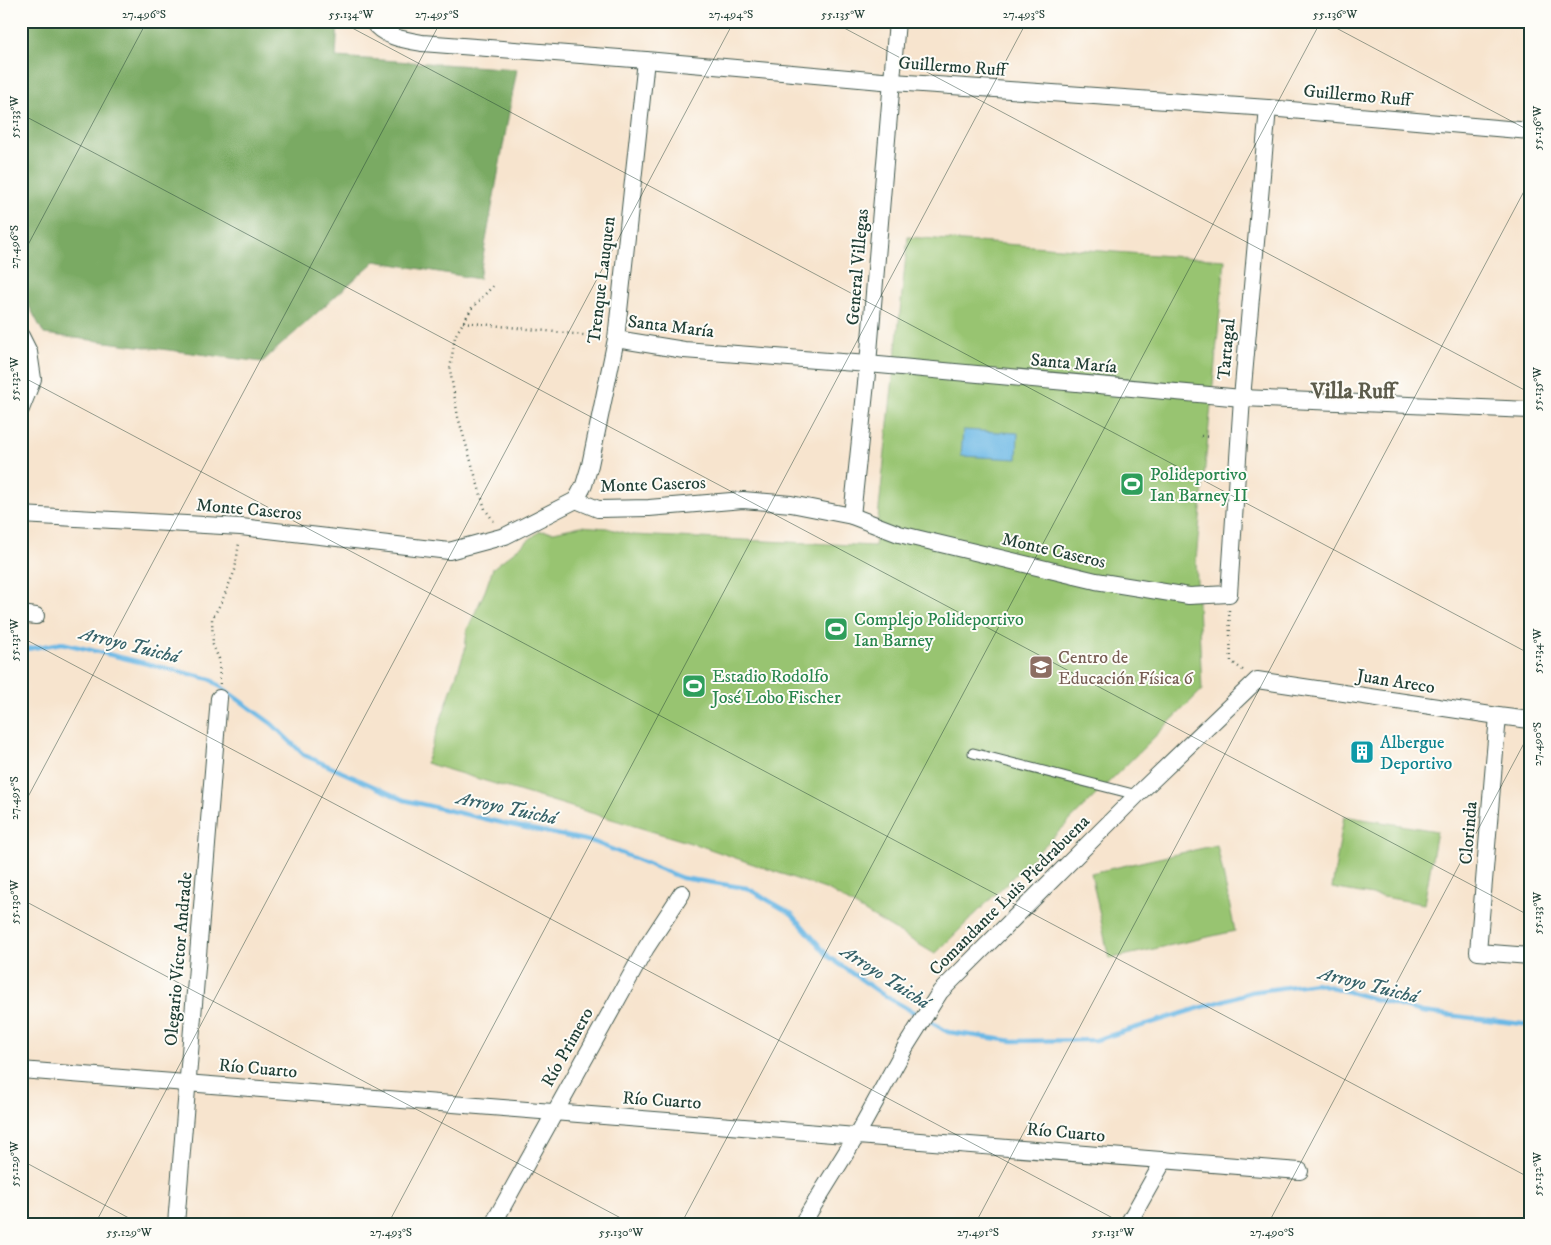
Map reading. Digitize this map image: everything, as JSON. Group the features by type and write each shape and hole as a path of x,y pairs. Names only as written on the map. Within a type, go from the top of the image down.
{"street":[{"name":"General Villegas","path":"852,516 868,364 897,21"},
{"name":"Guillermo Ruff","path":"374,24 397,39 422,43 646,60 892,82 1268,108 1530,131"},
{"name":"Trenque Lauquen","path":"576,500 584,485 590,466 616,339 646,60"},
{"name":"Tartagal","path":"1228,594 1242,398 1268,108"},
{"path":"21,336 29,352 33,379 21,409"},
{"name":"Santa María","path":"616,339 684,350 868,364 1242,398 1530,410"},
{"name":"Monte Caseros","path":"21,515 241,526 449,551 505,536 576,500 598,508 649,508 743,500 791,504 852,516 899,534 1096,581 1189,596 1228,594"},
{"name":"Juan Areco","path":"1257,680 1530,720"},
{"name":"Comandante Luis Piedrabuena","path":"802,1224 857,1135 906,1046 940,992 1137,795 1257,680"},
{"name":"Olegario Víctor Andrade","path":"176,1224 219,698"},
{"name":"Clorinda","path":"1498,716 1478,952 1530,956"},
{"name":"Río Primero","path":"493,1224 646,948 682,893"},
{"name":"Río Cuarto","path":"21,1070 1300,1171"},
{"path":"1128,1224 1164,1160"}],"lane":[{"path":"973,753 1137,795"}],"path":[{"path":"493,286 472,308 455,336 450,370 458,417 485,509 505,536"},
{"path":"463,322 616,339"},
{"path":"1201,436 1210,437"},
{"path":"220,670 219,658 213,645 212,619 235,570 241,526"},
{"path":"1228,594 1231,661"}],"green space":[{"path":"21,21 338,21 336,57 517,69 479,279 375,261 262,362 44,334 21,291"},
{"name":"Complejo Polideportivo Ian Barney","path":"908,237 1225,260 1196,560 1202,690 935,954 828,890 704,847 426,763 465,650 467,630 485,591 493,568 540,531 554,532 581,526 607,528 632,535 875,546"},
{"path":"1344,816 1437,831 1424,904 1332,888"},
{"path":"1217,845 1235,931 1109,959 1091,873"}],"water":[{"path":"963,430 1018,433 1017,459 961,456"}],"waterway":[{"name":"Arroyo Tuichá","path":"21,650 62,643 210,679 272,724 304,755 404,800 594,842 682,878 747,888 792,914 829,957 882,994 948,1032 1013,1041 1096,1040 1251,992 1316,983 1422,1012 1530,1025"}],"place":[{"name":"Polideportivo Ian Barney II","path":"1132,484"},
{"name":"Complejo Polideportivo Ian Barney","path":"836,629"},
{"name":"Centro de Educación Física 6","path":"1041,667"},
{"name":"Estadio Rodolfo José Lobo Fischer","path":"694,686"},
{"name":"Albergue Deportivo","path":"1362,752"}],"district":[{"name":"Villa Ruff","path":"1353,390"}]}
